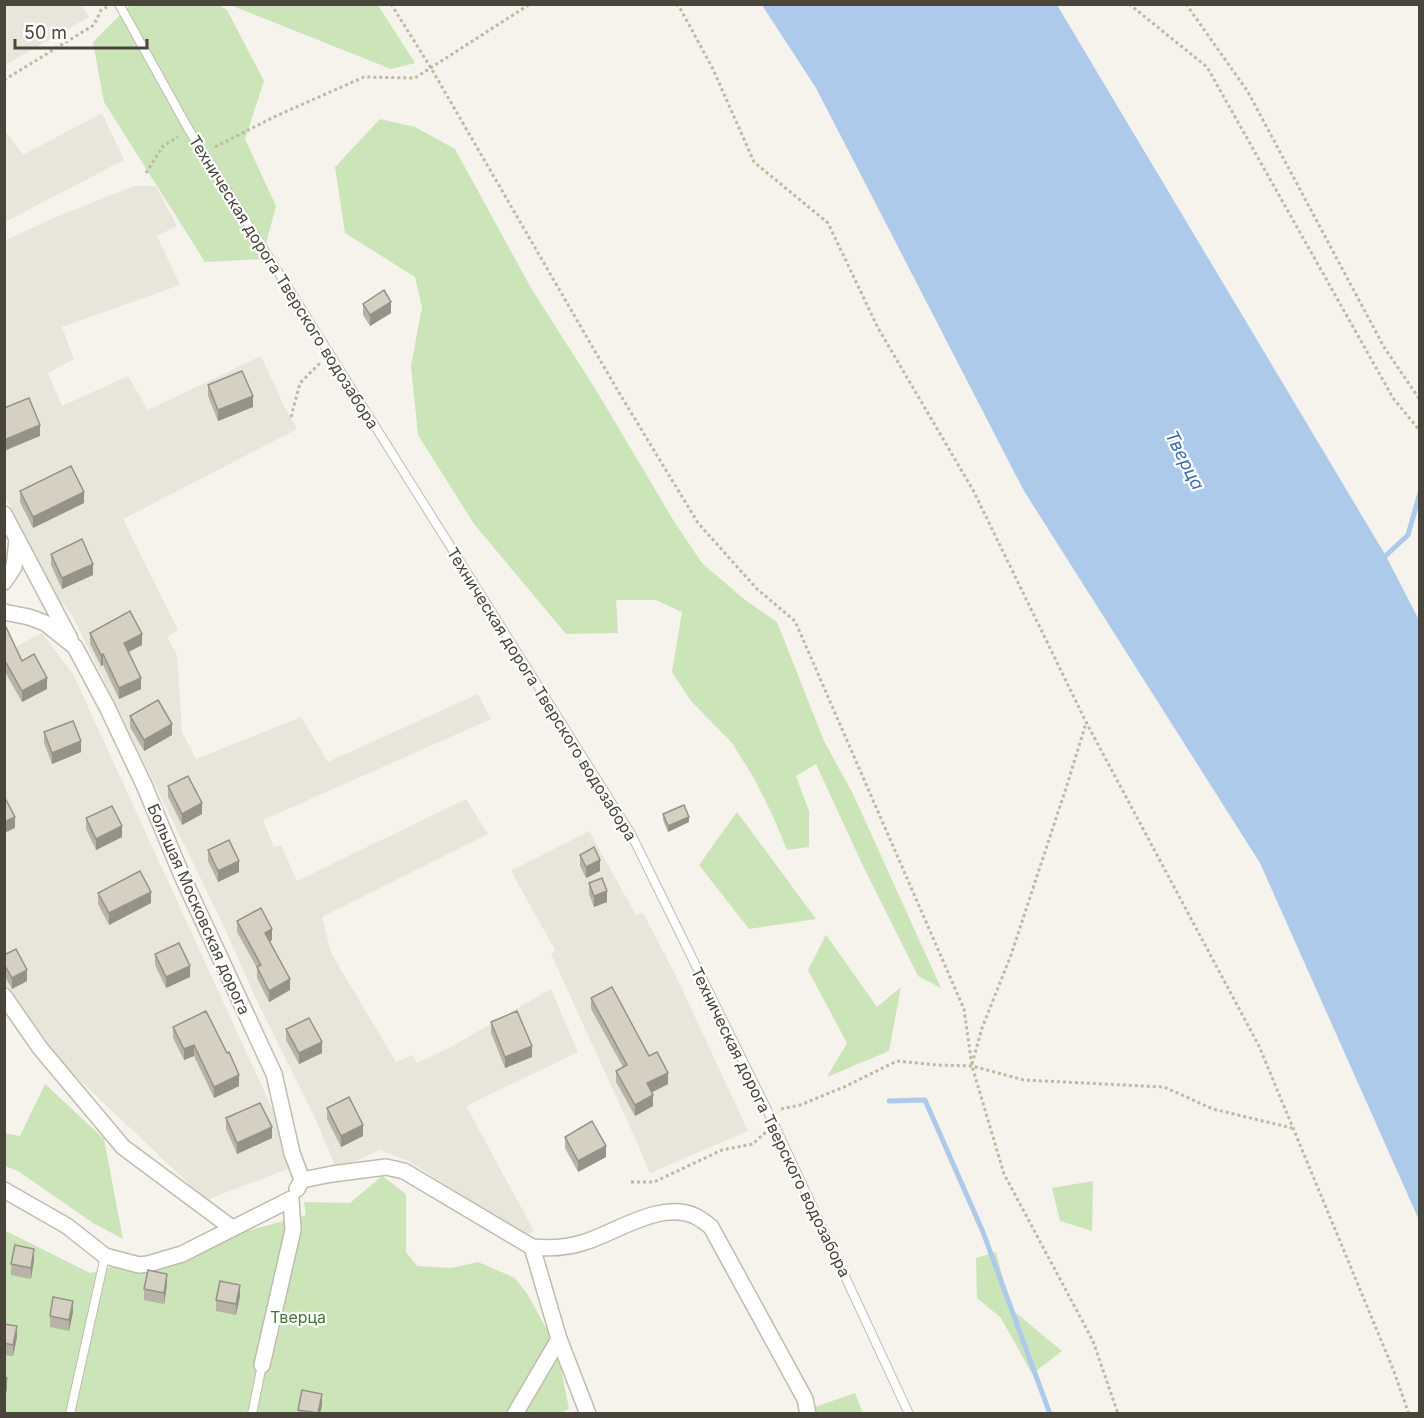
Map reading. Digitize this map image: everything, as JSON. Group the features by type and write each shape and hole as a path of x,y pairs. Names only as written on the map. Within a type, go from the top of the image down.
{"street":[{"name":"Большая Московская дорога","path":"4,514 107,707 274,1074 292,1153 302,1180"},
{"path":"4,582 14,567 17,540"},
{"name":"Большая Московская дорога","path":"4,612 45,623 75,647"},
{"path":"4,996 40,1048 123,1147 232,1228"},
{"path":"4,1190 67,1226 105,1256 139,1265 182,1254 291,1199 302,1180 386,1167 404,1171 532,1247 546,1249 586,1242 655,1214 682,1213 696,1216 711,1227 804,1399 808,1413"},
{"path":"262,1365 293,1230 291,1199"},
{"path":"532,1247 559,1339 588,1413"},
{"path":"515,1413 559,1339"}],"lane":[{"name":"Техническая дорога Тверского водозабора","path":"119,4 189,130 631,834 775,1126 909,1413"},
{"path":"70,1413 105,1256"},
{"path":"252,1413 262,1365"}],"path":[{"path":"4,80 94,25 101,10 111,4"},
{"path":"391,4 431,68 606,371 698,523 757,589 795,621 963,1009 972,1066 1004,1174 1093,1341 1118,1413"},
{"path":"204,152 276,116 364,77 415,78 530,4"},
{"path":"676,4 713,69 754,162 828,224 878,328 973,490 1086,722 1259,1046 1393,1369 1409,1413"},
{"path":"1129,4 1207,67 1393,398 1419,431"},
{"path":"1186,4 1248,92 1384,347 1419,400"},
{"path":"146,173 163,146 189,130"},
{"path":"291,417 300,382 330,353"},
{"path":"972,1066 982,1028 1011,955 1086,722"},
{"path":"768,1112 801,1105 897,1061 972,1066 1024,1080 1164,1087 1213,1109 1294,1128"},
{"path":"631,1182 654,1182 722,1150 753,1144 775,1126"}],"shaded area":[{"path":"5,5 82,5 89,17 5,65"},
{"path":"102,113 124,160 5,222 5,131 23,155"},
{"path":"134,186 156,186 177,226 157,236 180,285 62,327 74,359 48,373 62,406 128,376 148,410 261,356 297,429 123,519 178,630 167,637 177,655 182,732 196,759 301,717 328,762 478,694 491,719 263,820 274,847 281,845 297,881 466,799 488,834 322,917 331,953 396,1062 412,1055 417,1063 449,1048 551,989 578,1052 466,1106 534,1231 524,1236 409,1161 379,1150 337,1170 315,1118 258,1003 219,916 72,615 57,597 5,497 4,241 49,220"},
{"path":"42,633 73,674 298,1165 206,1200 51,1053 5,985 4,653"},
{"path":"589,831 636,915 643,913 675,974 748,1131 650,1173 551,954 555,950 511,871"}],"green space":[{"path":"130,5 219,5 227,10 264,81 245,139 276,206 262,259 205,262 104,102 93,42"},
{"path":"230,5 378,5 415,63 391,69"},
{"path":"380,119 415,127 455,149 531,288 596,390 675,523 702,563 745,600 777,622 824,741 853,794 941,988 918,976 864,868 816,764 796,776 809,811 809,847 787,850 754,778 732,743 691,701 672,672 682,612 656,600 616,600 618,633 566,634 474,524 418,435 411,366 422,307 415,277 345,233 335,167"},
{"path":"737,812 816,919 749,929 699,865"},
{"path":"826,935 877,1007 901,987 889,1051 827,1077 847,1043 808,970"},
{"path":"45,1084 104,1139 123,1239 93,1223 18,1171 5,1166 5,1133 20,1136"},
{"name":"Тверца","path":"382,1176 406,1194 406,1252 417,1266 451,1268 478,1262 515,1278 528,1295 557,1348 569,1409 558,1414 5,1413 4,1230 90,1273 306,1215 304,1202 350,1203"},
{"path":"1093,1181 1092,1231 1060,1221 1052,1188"},
{"path":"996,1252 1011,1309 1062,1351 1032,1374 1001,1318 977,1298 976,1258"},
{"path":"855,1393 863,1413 795,1414"}],"water":[{"path":"762,5 1057,5 1386,556 1419,620 1419,1220 1260,863 1024,491 816,88"}],"building":[{"path":"384,290 391,302 370,315 363,304"},
{"path":"242,371 253,396 218,410 208,385"},
{"path":"29,398 40,425 4,440 4,408"},
{"path":"71,466 84,492 33,517 20,491"},
{"path":"82,539 93,564 62,578 51,554"},
{"path":"130,611 142,634 124,643 141,678 119,688 90,633"},
{"path":"4,627 22,661 34,654 47,678 22,691 4,659"},
{"path":"158,700 172,724 144,740 130,716"},
{"path":"73,721 81,741 52,753 44,732"},
{"path":"188,776 202,803 182,814 168,786"},
{"path":"4,796 15,817 4,822"},
{"path":"684,805 689,817 668,826 663,814"},
{"path":"112,806 122,826 96,839 86,818"},
{"path":"229,840 239,861 218,871 208,850"},
{"path":"594,847 600,860 586,867 580,855"},
{"path":"140,871 151,892 109,913 98,893"},
{"path":"602,878 607,891 594,896 589,883"},
{"path":"261,908 272,929 265,933 290,979 269,991 257,967 261,965 237,921"},
{"path":"179,943 190,966 166,977 155,954"},
{"path":"16,949 27,970 12,978 4,964 4,955"},
{"path":"612,987 649,1056 657,1052 668,1073 647,1083 653,1095 635,1105 616,1071 627,1065 591,998"},
{"path":"206,1011 239,1075 214,1087 194,1045 184,1049 173,1027"},
{"path":"517,1011 532,1046 505,1057 491,1022"},
{"path":"309,1018 322,1042 299,1053 286,1029"},
{"path":"349,1097 363,1125 341,1136 327,1108"},
{"path":"260,1103 272,1127 237,1143 226,1118"},
{"path":"592,1121 606,1146 578,1161 565,1137"},
{"path":"15,1245 34,1249 31,1268 11,1264"},
{"path":"148,1270 167,1274 164,1293 144,1289"},
{"path":"220,1281 240,1285 236,1304 216,1300"},
{"path":"53,1297 73,1301 69,1320 50,1316"},
{"path":"4,1324 17,1326 13,1345 4,1343"},
{"path":"302,1390 322,1394 318,1413 298,1410"}],"waterway":[{"path":"1380,561 1408,535 1420,493"},
{"path":"889,1101 925,1100 983,1232 1050,1414"}]}
